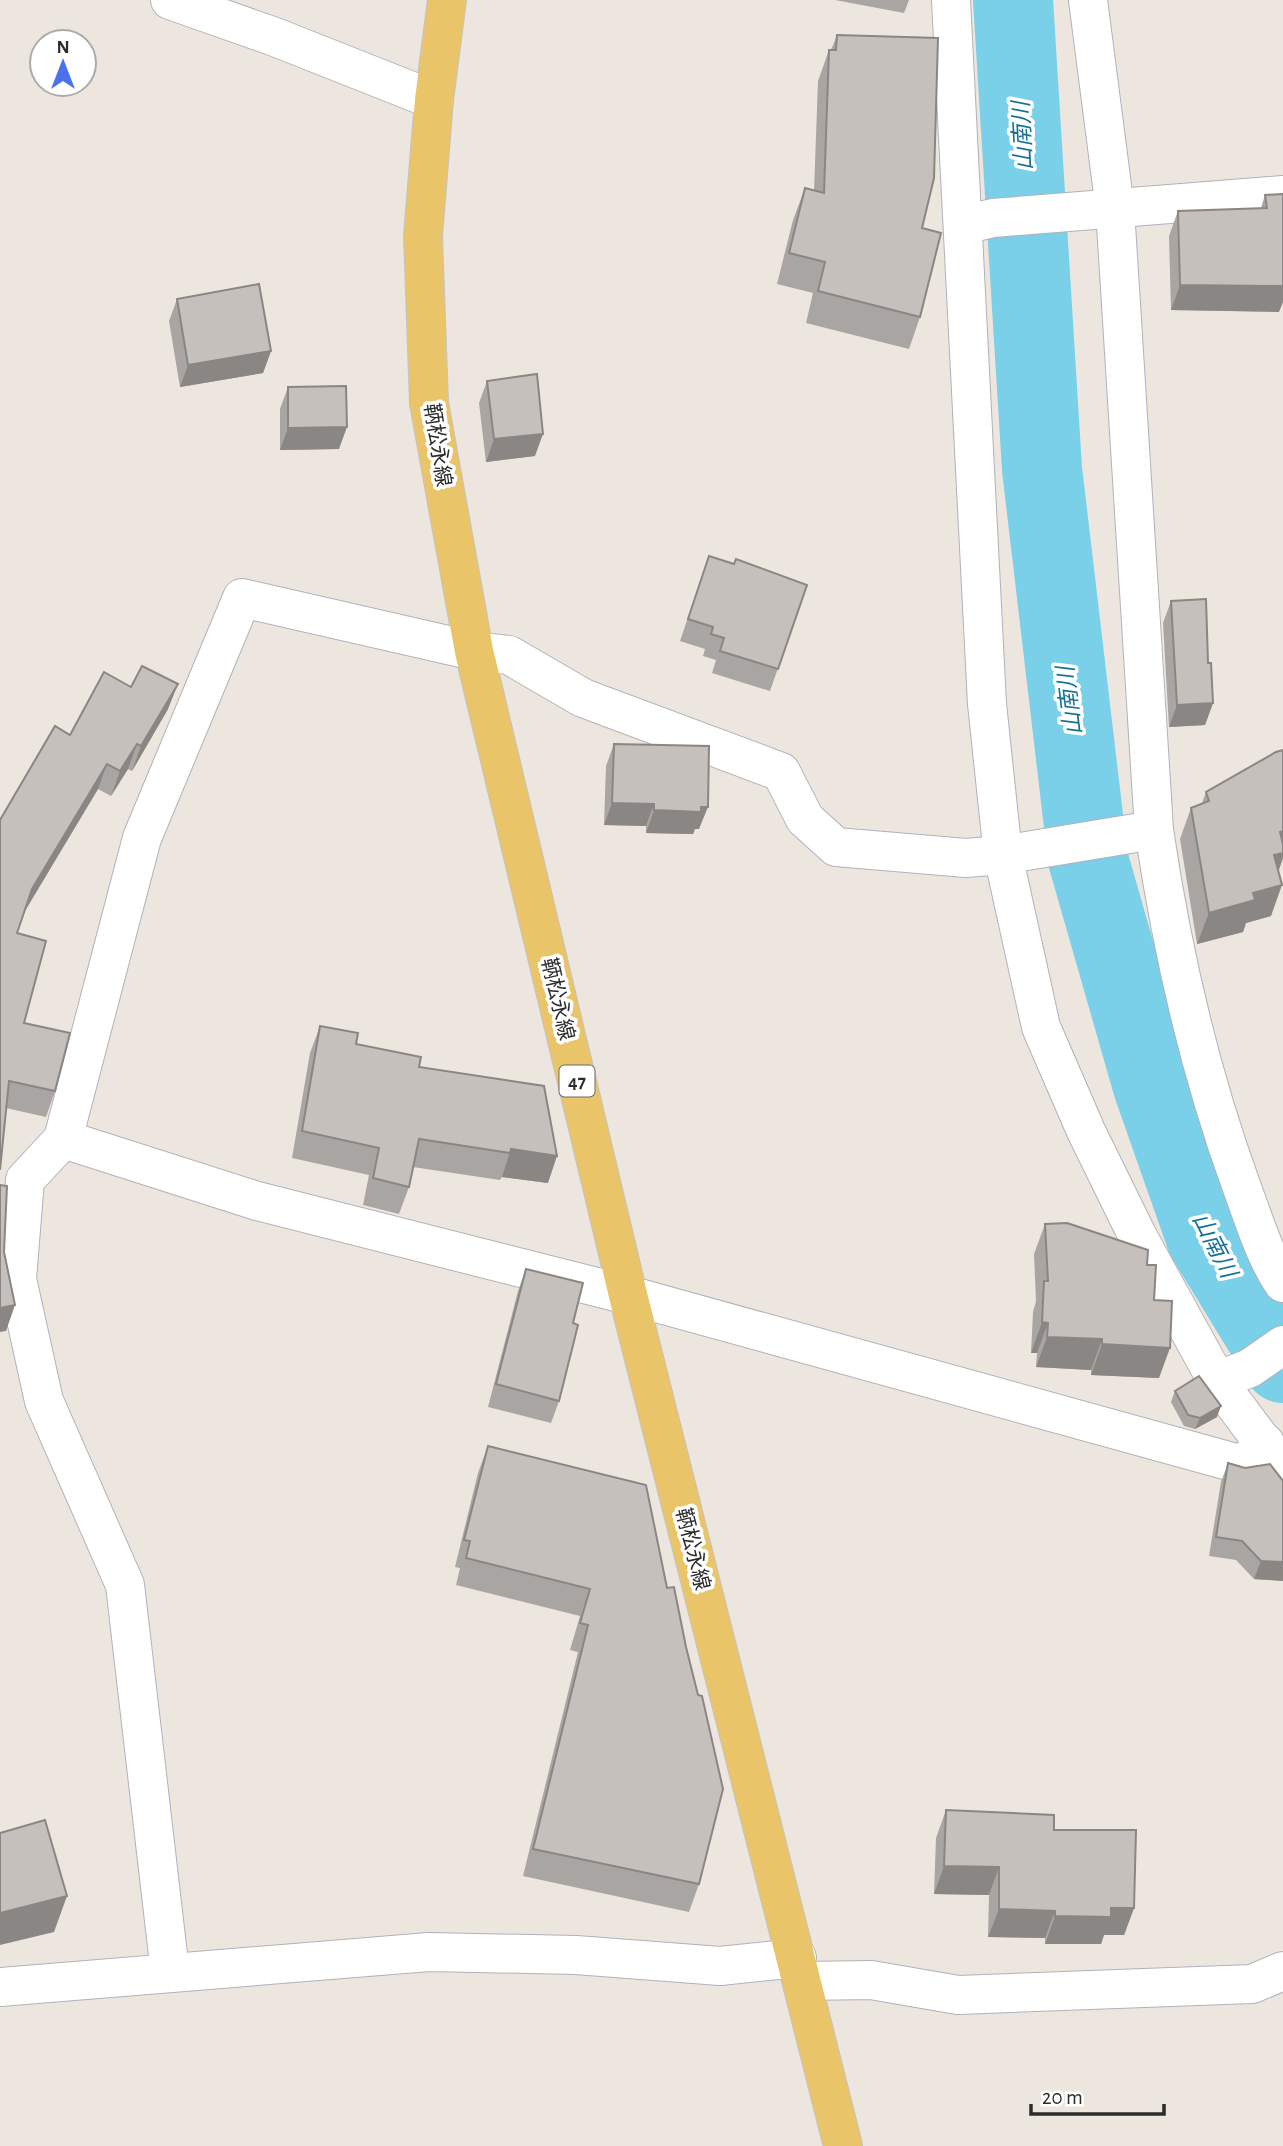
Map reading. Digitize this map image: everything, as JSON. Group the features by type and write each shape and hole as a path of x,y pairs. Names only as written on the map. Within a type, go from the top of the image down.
{"main road":[{"name":"鞆松永線","path":"447,0 434,100 423,236 429,403 474,651 628,1295 843,2146"}],"street":[{"path":"170,0 275,37 434,100"},
{"path":"63,1139 257,1201 628,1295 1242,1465 1274,1456 1233,1375 1109,1178 1041,1027 1018,852 987,704 978,221 951,0"},
{"path":"1088,0 1144,831 1214,1112 1255,1224 1283,1283"},
{"path":"978,221 1283,195"},
{"path":"170,1972 125,1585 44,1401 17,1279 25,1180 63,1139 142,838 242,598 474,651 509,655 583,698 781,772 805,819 836,847 966,858 1144,831"},
{"path":"1233,1375 1283,1345"},
{"path":"0,1987 429,1952 576,1955 800,1969 958,1994 1252,1984 1283,1971"}],"building":[{"path":"837,35 938,38 934,178 922,228 941,233 920,317 818,291 825,262 789,253 805,188 824,193 829,50 836,50"},
{"path":"1283,194 1283,286 1180,285 1178,211 1267,208 1265,195"},
{"path":"259,284 271,351 188,365 177,299"},
{"path":"537,374 543,434 494,439 487,381"},
{"path":"346,386 347,427 288,428 288,387"},
{"path":"709,556 734,564 736,559 807,585 778,669 720,651 724,638 711,634 713,627 688,619"},
{"path":"1206,599 1208,663 1211,663 1213,703 1177,705 1171,601"},
{"path":"142,666 178,684 141,746 137,744 120,771 107,764 32,889 17,933 46,941 24,1023 70,1033 55,1091 9,1081 0,1170 0,820 55,726 70,735 104,672 131,687"},
{"path":"614,744 709,746 708,807 701,807 701,812 654,810 654,804 612,803"},
{"path":"1283,750 1283,831 1280,832 1283,853 1274,855 1282,885 1253,893 1255,900 1209,913 1191,808 1209,801 1206,792"},
{"path":"320,1026 358,1033 356,1044 421,1057 419,1067 544,1086 557,1156 511,1149 510,1153 419,1139 409,1187 373,1178 379,1148 302,1131"},
{"path":"0,1185 7,1186 4,1252 15,1305 0,1308"},
{"path":"1067,1223 1148,1250 1147,1265 1156,1265 1154,1300 1172,1301 1170,1348 1102,1344 1102,1339 1047,1337 1048,1323 1042,1322 1044,1281 1048,1281 1045,1224"},
{"path":"526,1269 583,1283 573,1323 578,1325 559,1401 496,1384"},
{"path":"1199,1376 1221,1406 1200,1418 1188,1415 1175,1391"},
{"path":"488,1446 646,1485 667,1588 674,1587 686,1647 698,1695 702,1696 723,1789 699,1884 533,1849 588,1625 580,1623 590,1589 466,1558 470,1541 464,1540"},
{"path":"1228,1463 1245,1468 1270,1464 1283,1481 1283,1562 1261,1561 1242,1541 1216,1537"},
{"path":"946,1810 1054,1815 1054,1830 1136,1830 1134,1908 1111,1908 1111,1917 1055,1916 1055,1911 999,1909 999,1867 944,1866"},
{"path":"45,1820 67,1896 0,1913 0,1833"}],"waterway":[{"name":"山南川","path":"1013,0 1042,469 1088,859 1153,1086 1206,1237 1283,1363"}]}
